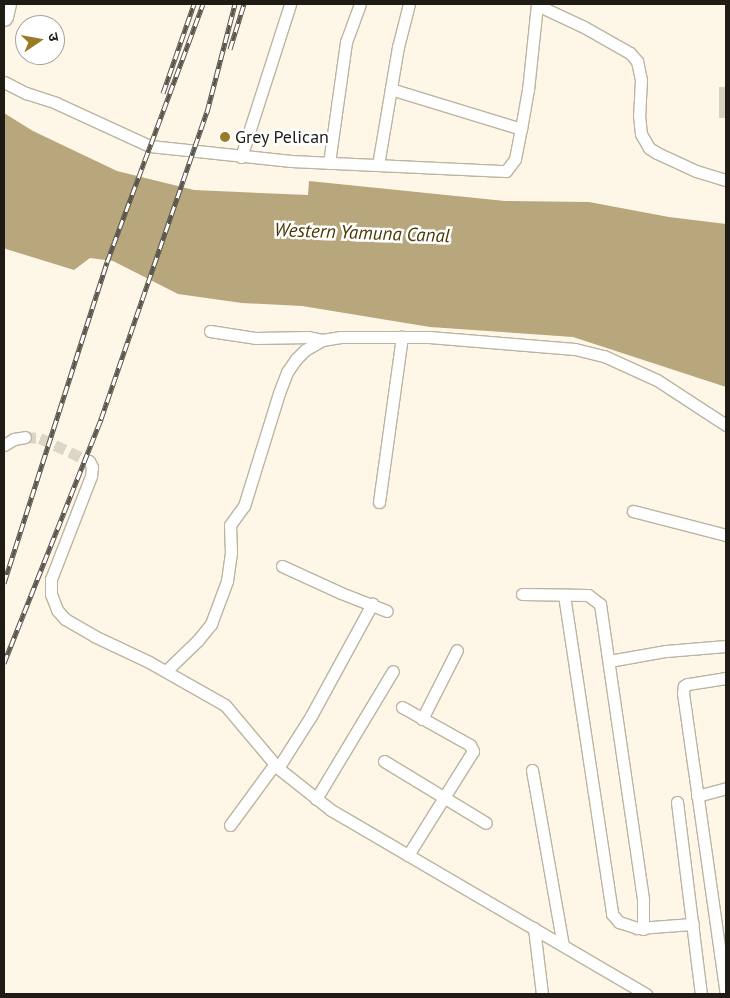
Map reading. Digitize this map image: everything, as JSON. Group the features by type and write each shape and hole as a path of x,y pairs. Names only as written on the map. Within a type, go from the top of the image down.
{"main road":[{"path":"4,17 7,4"}],"street":[{"path":"241,157 290,4"},
{"path":"329,163 346,42 360,4"},
{"path":"378,165 391,89 409,4"},
{"path":"4,82 26,93 49,100 150,146 241,157 506,171 510,168 515,158 521,129 528,90 537,4 584,26 630,54 636,61 640,80 639,115 641,134 649,148 657,154 696,171 726,180"},
{"path":"391,89 521,129"},
{"path":"210,331 256,338 308,337 322,340 402,337 544,346 575,350 604,356 657,380 726,426"},
{"path":"378,502 402,337"},
{"path":"166,671 198,640 211,624 227,581 231,553 230,525 244,506 287,372 305,350 322,340"},
{"path":"4,446 14,440 25,437"},
{"path":"89,461 92,467 91,476 51,579 51,594 57,610 65,619 94,636 166,671 231,710 251,739 276,767 316,799 646,994"},
{"path":"633,511 726,535"},
{"path":"282,566 340,593 387,611"},
{"path":"522,594 588,595 598,601 609,662 643,900 643,929"},
{"path":"564,595 611,910 619,922 643,929 693,924"},
{"path":"230,825 276,767 311,716 372,604"},
{"path":"609,662 666,652 726,646"},
{"path":"422,719 457,650"},
{"path":"316,799 393,671"},
{"path":"726,678 690,682 683,688 697,796 722,940 726,994"},
{"path":"402,707 470,745 473,749 445,799 408,855"},
{"path":"384,761 486,823"},
{"path":"532,770 562,945"},
{"path":"697,796 726,788"},
{"path":"677,802 701,994"},
{"path":"534,928 542,994"}],"water":[{"name":"Western Yamuna Canal","path":"4,113 33,131 117,171 194,190 308,195 309,181 505,201 589,202 669,217 726,224 726,387 573,337 430,327 302,306 242,303 178,294 113,261 90,258 74,270 6,249 4,248"}],"building":[{"path":"719,87 726,87 726,118 719,118"}],"tunnel":[{"path":"25,437 40,438 89,461"}],"railway":[{"path":"163,93 194,4"},
{"path":"4,583 107,262 203,4"},
{"path":"4,663 101,419 207,112 235,4"},
{"path":"230,49 244,4"}],"place":[{"name":"Grey Pelican","path":"225,137"}]}
